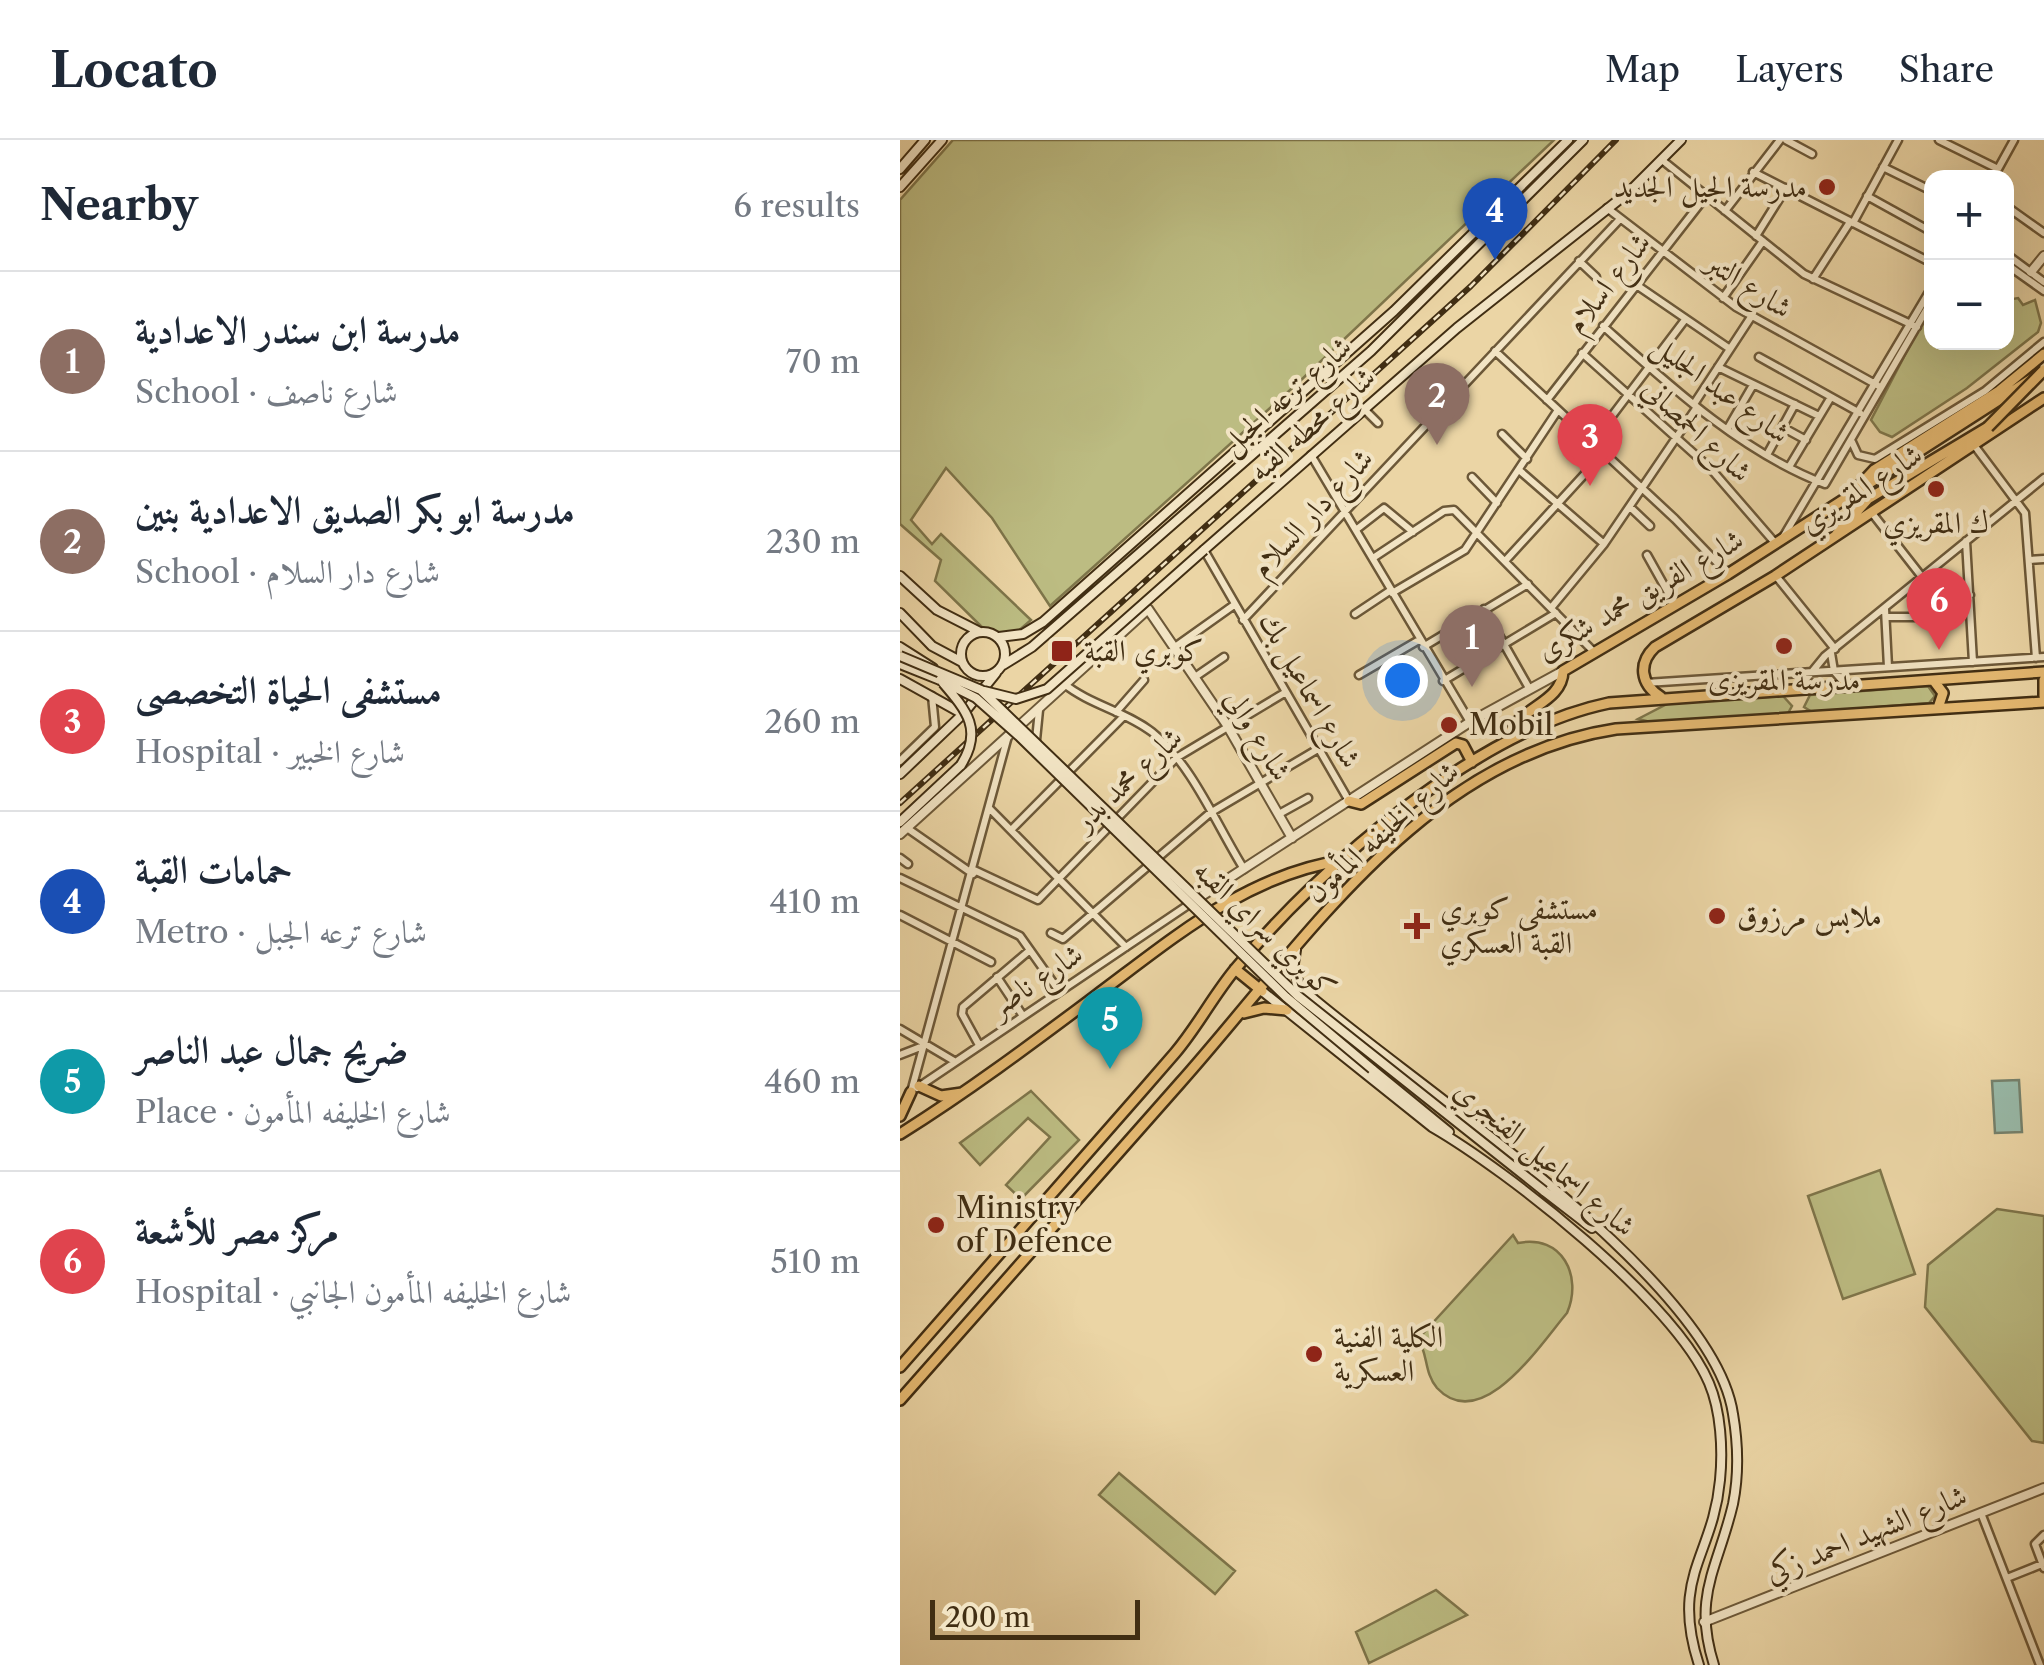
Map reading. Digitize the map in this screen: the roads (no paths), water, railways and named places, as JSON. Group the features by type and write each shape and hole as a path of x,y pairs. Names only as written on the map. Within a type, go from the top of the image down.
{"main road":[{"path":"900,169 925,140"},
{"path":"900,187 942,140"},
{"name":"شارع ترعه الجبل","path":"1000,669 1025,652 1371,351 1544,171 1568,140"},
{"name":"شارع ترعه الجبل","path":"999,638 1039,626 1394,310 1450,254 1584,140"},
{"name":"شارع محطه القبه","path":"981,690 1016,699 1040,694 1364,409 1607,208 1681,140"},
{"path":"1450,254 1459,262"},
{"path":"2031,272 2044,256"},
{"path":"1855,493 1874,470 1983,402 2044,354"},
{"path":"1834,537 1868,499 1988,427 2044,371"},
{"name":"شارع المقريزي","path":"1855,493 2044,371"},
{"name":"شارع المقريزي","path":"1646,683 1643,666 1655,646 1775,576 2044,398"},
{"path":"1278,412 1287,424"},
{"name":"شارع الفريق محمد شكرى","path":"1197,899 1470,722 1596,654 1855,493"},
{"path":"900,576 937,610 999,638 1006,650 1000,669 963,714 900,774"},
{"path":"1090,580 1098,588"},
{"name":"شارع والي","path":"1062,682 1148,609 1227,725 1292,838"},
{"path":"900,612 932,646 962,662 972,674"},
{"path":"962,662 964,643 980,632"},
{"path":"900,646 933,668"},
{"name":"كوبري سراي القبه","path":"900,656 981,690 1298,996 1604,1236"},
{"name":"كوبري سراي القبه","path":"900,664 976,698 1293,1003 1457,1138"},
{"path":"948,704 958,697 972,674 1000,669"},
{"path":"1508,740 1512,727 1559,688 1563,670"},
{"name":"شارع الخليفه المأمون","path":"900,1367 1186,1040 1234,969 1346,860 1472,762 1508,740 1575,710 1663,698 2044,672"},
{"path":"900,680 963,714"},
{"path":"902,828 961,765 972,743 972,720 940,680"},
{"path":"1933,680 1943,693 1938,708"},
{"path":"2044,680 2044,699"},
{"path":"902,828 1062,682"},
{"path":"1646,683 1663,698"},
{"name":"شارع الخليفه المأمون","path":"900,1400 1242,1014 1336,900 1466,787 1512,759 1553,743 1616,729 2044,699"},
{"path":"1349,801 1360,804 1456,744 1463,745 1472,762"},
{"path":"900,1134 965,1093 1207,913 1266,883 1346,860"},
{"path":"1316,886 1314,894 1320,902 1336,900"},
{"name":"شارع اسماعيل الفنجري","path":"1296,950 1295,977 1314,1000 1572,1202 1656,1288 1705,1347 1731,1400 1736,1487 1708,1577 1704,1622 1714,1665"},
{"path":"1234,969 1262,991"},
{"name":"شارع اسماعيل الفنجري","path":"1262,991 1432,1126 1457,1138 1621,1274 1663,1320 1709,1382 1721,1464 1716,1506 1695,1560 1689,1592 1690,1629 1699,1665"},
{"path":"1300,1020 1302,1006 1314,1000"},
{"path":"1242,1014 1264,1008 1287,1010"},
{"path":"1409,1099 1419,1094 1422,1084"},
{"path":"900,1116 915,1089 941,1096 965,1093"},
{"path":"1120,1116 1125,1128 1139,1130"},
{"path":"1089,1151 1101,1155 1106,1166"},
{"name":"شارع الشهيد احمد زكي","path":"1704,1622 2044,1488"}],"street":[{"path":"1813,279 1868,196 1898,140"},
{"path":"1939,140 1998,169 2014,140"},
{"path":"1725,211 1779,141 1812,154"},
{"path":"1662,160 1813,279 1914,326"},
{"path":"1883,167 1924,187"},
{"path":"1754,172 1926,260"},
{"path":"1723,298 1786,188"},
{"name":"شارع اسلام","path":"1547,400 1706,195"},
{"path":"1868,196 1924,228"},
{"name":"شارع التبر","path":"1607,208 1660,252 1751,317 1877,384"},
{"path":"2014,212 2044,233"},
{"name":"شارع دار السلام","path":"1243,620 1620,219"},
{"path":"2014,260 2044,282"},
{"path":"1579,261 1596,276"},
{"path":"2014,270 2044,291"},
{"path":"1635,284 1730,349"},
{"path":"1817,481 1829,482 1924,304"},
{"path":"1778,542 1924,312"},
{"path":"1443,682 1554,611 1676,441 1751,317"},
{"path":"1593,442 1684,321"},
{"name":"شارع عبد الجليل","path":"1604,326 1695,406 1817,481"},
{"path":"1852,442 1858,455 1875,459 1985,391 2044,342"},
{"path":"1495,352 1728,574"},
{"name":"شارع الحمصاني","path":"1582,354 1711,470 1778,542"},
{"path":"1760,357 1860,413"},
{"path":"1718,367 1820,416"},
{"path":"1728,428 1753,384"},
{"path":"1790,467 1831,396"},
{"path":"1768,453 1794,404"},
{"path":"1364,409 1378,423"},
{"path":"1355,614 1456,557 1479,530 1558,410"},
{"path":"1782,427 1806,440"},
{"path":"1502,434 1526,459"},
{"path":"1646,683 2040,657 2026,518 2018,498 1974,445"},
{"path":"1506,560 1604,453"},
{"path":"1311,455 1470,722"},
{"path":"1519,470 1604,544"},
{"path":"1472,477 1497,503"},
{"path":"1798,689 1833,650 2044,478"},
{"path":"1630,507 1650,526"},
{"path":"1357,530 1384,508 1413,532"},
{"path":"1373,558 1448,508 1479,530 1596,654"},
{"path":"1872,513 1922,577"},
{"path":"1966,541 1974,662"},
{"name":"شارع اسماعيل بك","path":"1204,550 1349,801"},
{"path":"1647,556 1676,606"},
{"path":"2029,560 2044,559"},
{"path":"1775,576 1833,650 1834,671 1847,686"},
{"path":"1359,675 1528,584"},
{"path":"1938,596 1970,595"},
{"path":"1175,647 1234,604"},
{"path":"1885,608 1888,667"},
{"path":"1484,610 1529,688"},
{"path":"1886,618 1938,618"},
{"path":"1195,677 1224,657"},
{"path":"1390,657 1400,673"},
{"path":"1011,830 1120,714 1144,680"},
{"path":"1062,682 1090,702 1155,734 1176,758 1244,869"},
{"name":"شارع محمد بدر","path":"1058,877 1176,758 1286,692"},
{"path":"900,761 935,727 932,695"},
{"path":"1036,740 1036,719 1043,700"},
{"path":"915,1089 1010,732 1036,740 1197,899"},
{"path":"1051,933 1062,940 1155,856 1210,813 1318,748"},
{"path":"1279,814 1308,798"},
{"path":"990,808 1126,947"},
{"path":"902,828 973,872 1036,900 1058,877"},
{"path":"900,858 908,864"},
{"path":"900,878 963,912 1020,936 1059,992"},
{"name":"شارع ناصر","path":"900,1100 1197,899"},
{"path":"900,915 991,962"},
{"path":"979,1045 962,1009 1030,950"},
{"path":"997,978 1023,1016"},
{"path":"900,1030 954,1062"},
{"path":"900,1056 924,1046"},
{"path":"1981,1513 2040,1665"},
{"path":"2006,1578 2043,1566 2036,1544 2044,1535"},
{"path":"2031,1641 2044,1636"}],"railway":[{"path":"900,803 1471,286 1616,140"}],"place":[{"name":"مدرسة الجيل الجديد","path":"1827,187"},
{"name":"حمامات القبة","path":"1495,260"},
{"name":"مدرسة ابو بكر الصديق الاعدادية بنين","path":"1437,445"},
{"name":"مستشفى الحياة التخصصى","path":"1590,486"},
{"name":"ك المقريزي","path":"1936,489"},
{"name":"مدرسة المقريزى","path":"1784,646"},
{"name":"مركز مصر للأشعة","path":"1939,650"},
{"name":"كوبري القبة","path":"1062,651"},
{"name":"مدرسة ابن سندر الاعدادية","path":"1472,687"},
{"name":"Mobil","path":"1449,725"},
{"name":"ملابس مرزوق","path":"1717,916"},
{"name":"مستشفى كوبري القبة العسكري","path":"1417,926"},
{"name":"ضريح جمال عبد الناصر","path":"1110,1069"},
{"name":"Ministry of Defence","path":"936,1225"},
{"name":"الكلية الفنية العسكرية","path":"1314,1354"}]}
